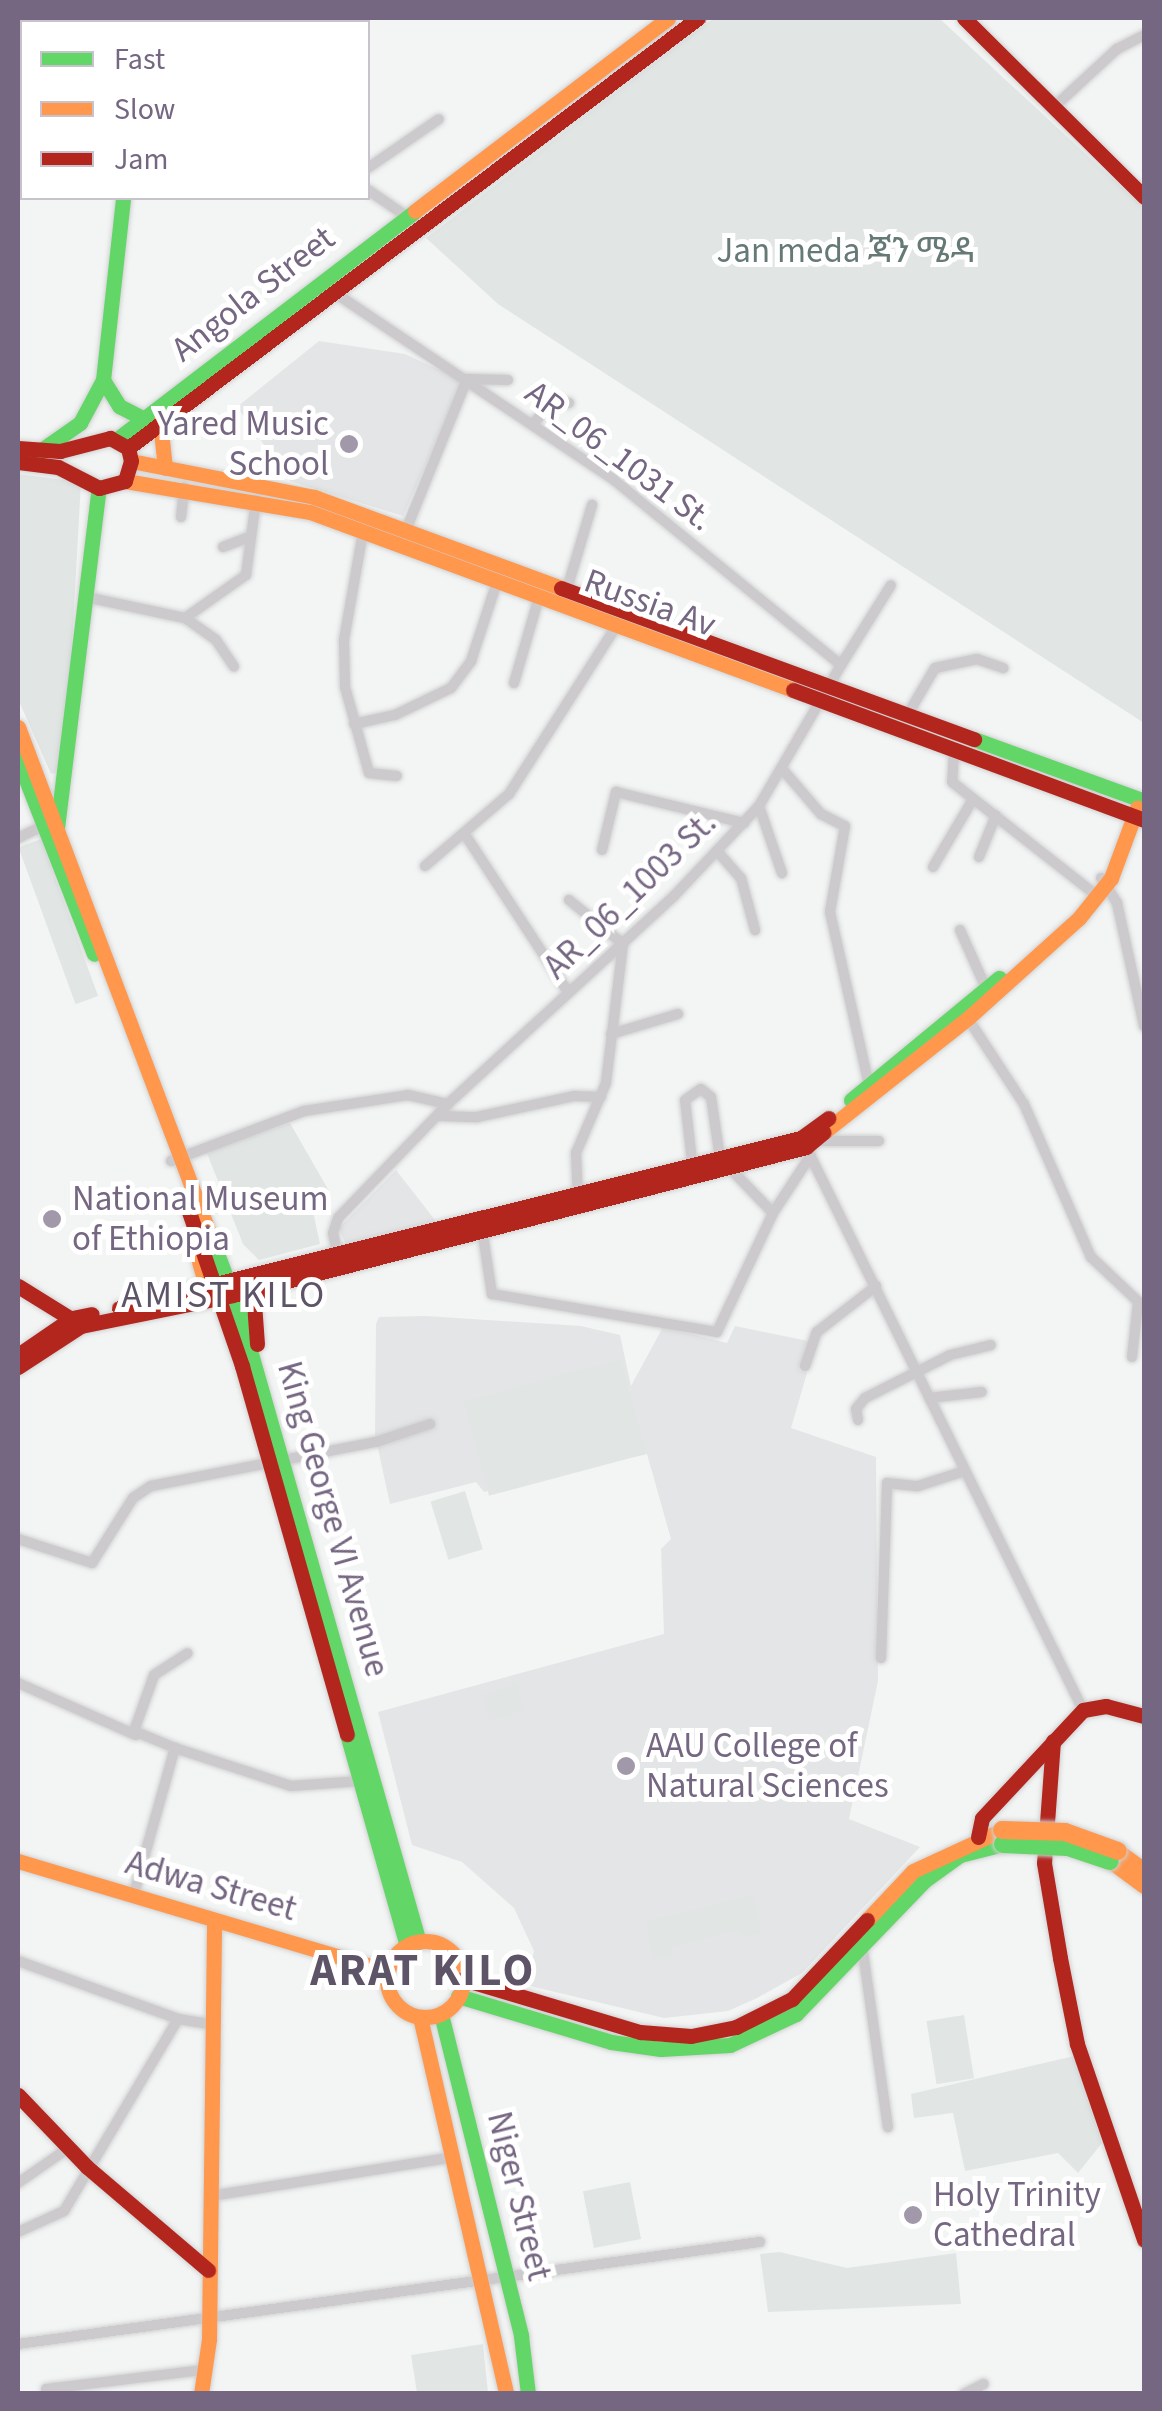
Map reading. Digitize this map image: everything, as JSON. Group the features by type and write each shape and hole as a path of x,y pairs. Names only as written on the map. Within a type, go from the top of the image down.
{"main road":[{"name":"Angola Street","path":"125,450 152,420 413,221 668,18"},
{"path":"152,420 331,290 413,221 698,18"},
{"path":"964,18 1144,197"},
{"path":"53,456 80,423 103,380 123,204"},
{"path":"103,380 119,406 152,420"},
{"path":"152,420 165,468"},
{"path":"18,448 53,456 99,488"},
{"path":"18,462 125,450 124,480 99,488"},
{"name":"Russia Av","path":"125,450 165,468 312,505 385,531 497,582 617,625 825,694 908,714 1136,807"},
{"name":"Russia Av","path":"124,480 312,505 364,532 406,530 568,589 954,750 1136,807"},
{"path":"51,833 99,488"},
{"name":"King George VI Avenue","path":"18,726 51,833"},
{"name":"King George VI Avenue","path":"18,760 51,833 260,1379 275,1459"},
{"path":"18,1367 76,1322 225,1291 693,1170 809,1145 1014,971 1099,884 1136,807"},
{"path":"809,1145 869,1085 965,1013 986,988 1014,971"},
{"name":"King George VI Avenue","path":"176,1158 184,1198 225,1291 413,1944"},
{"path":"184,1198 204,1279 198,1291"},
{"path":"18,1354 76,1322 198,1291 266,1286 339,1259 482,1229 578,1200"},
{"path":"18,1286 76,1322"},
{"path":"260,1379 254,1303 266,1286"},
{"path":"978,1836 982,1818 1083,1710 1106,1706 1144,1716"},
{"path":"1053,1741 1044,1863 1060,1958 1077,2044 1144,2240"},
{"path":"859,1940 913,1871 978,1836 1065,1832 1144,1870"},
{"path":"461,1988 625,2028 692,2036 766,2016 812,1981 924,1881 960,1856 1002,1837"},
{"path":"1114,1856 1144,1887"},
{"name":"Adwa Street","path":"18,1861 388,1971"},
{"path":"201,2394 209,2317 214,1921"},
{"path":"413,1944 450,1951 461,1988 441,2014 420,2017 394,2002 388,1971 413,1944"},
{"name":"Niger Street","path":"441,2014 531,2388"},
{"name":"Niger Street","path":"420,2017 505,2391"},
{"path":"18,2096 67,2149 208,2270"}],"street":[{"path":"1053,108 1117,49 1144,35"},
{"path":"370,167 440,119"},
{"path":"370,191 413,221"},
{"name":"AR_06_1031 St.","path":"331,290 468,379 652,508 841,665"},
{"path":"406,530 468,379 508,380"},
{"path":"532,425 543,408 569,403"},
{"path":"181,517 184,486"},
{"path":"185,618 246,575 256,499"},
{"path":"568,589 592,505"},
{"path":"364,532 344,640 354,724 369,773 398,776"},
{"path":"223,547 250,537"},
{"path":"354,724 408,710 451,688 471,661 497,582"},
{"path":"825,694 890,585"},
{"path":"86,597 185,618 216,640 234,667"},
{"path":"514,683 539,597"},
{"path":"425,866 466,836 509,794 617,625"},
{"path":"908,714 935,668 977,659 1002,668"},
{"name":"AR_06_1003 St.","path":"339,1259 338,1218 448,1104 718,852 784,771 825,694"},
{"path":"954,750 951,780 972,799 1099,884 1144,1026"},
{"path":"784,771 821,814 844,826 830,912 869,1085"},
{"path":"602,850 616,792 744,823"},
{"path":"933,867 972,799"},
{"path":"759,806 782,873"},
{"path":"979,858 996,815"},
{"path":"18,838 51,833"},
{"path":"466,836 568,992"},
{"path":"718,852 740,878 756,930"},
{"path":"570,900 622,944 601,1097 576,1152 578,1200"},
{"path":"960,930 986,988"},
{"path":"965,1013 1024,1104 1083,1244 1105,1276 1141,1305 1132,1357"},
{"path":"611,1034 678,1014"},
{"path":"693,1170 685,1100 700,1089 711,1096 724,1164 772,1213"},
{"path":"176,1158 304,1111 408,1094 448,1104"},
{"path":"440,1116 477,1118 574,1096 601,1097"},
{"path":"809,1145 879,1141"},
{"path":"482,1229 492,1294 574,1303 708,1332 721,1328 772,1213 809,1145"},
{"path":"809,1145 1083,1710"},
{"path":"805,1366 817,1332 876,1286"},
{"path":"858,1420 859,1402 918,1376 950,1355 991,1345"},
{"path":"929,1398 982,1392"},
{"path":"18,1540 92,1564 140,1492 430,1424"},
{"path":"881,1658 887,1483 918,1486 965,1471"},
{"path":"140,1737 134,1731 154,1675 188,1653"},
{"path":"18,1683 140,1737 291,1786 366,1779"},
{"path":"133,1898 175,1748"},
{"path":"1144,1887 1144,1902"},
{"path":"859,1940 888,2127"},
{"path":"18,1961 178,2020 210,2024"},
{"path":"18,2232 64,2211 178,2020"},
{"path":"18,2183 67,2149"},
{"path":"211,2196 454,2157"},
{"path":"18,2344 503,2272 760,2242"},
{"path":"46,2389 204,2370"},
{"path":"964,2394 984,2384"}],"shaded area":[{"name":"Yared Music School","path":"319,341 405,354 463,381 403,516 290,481 237,407"},
{"path":"396,1170 442,1229 348,1250 339,1228"},
{"name":"AAU College of Natural Sciences","path":"426,1316 581,1326 620,1335 631,1386 663,1327 727,1343 735,1326 808,1341 799,1370 807,1373 791,1428 876,1457 878,1681 849,1819 920,1847 802,1973 757,1998 728,2011 664,2018 526,1985 534,1951 514,1908 462,1862 412,1845 378,1712 664,1634 661,1549 671,1539 647,1454 484,1492 476,1482 390,1504 375,1435 376,1324 379,1317"}],"green space":[{"name":"Jan meda ጃን ሜዳ","path":"714,18 939,18 1144,208 1144,723 498,304 426,238"},
{"path":"18,474 81,482 65,771 51,774 18,699"},
{"path":"41,839 98,996 76,1004 18,847"},
{"path":"290,1123 329,1191 312,1207 320,1244 259,1260 243,1244 206,1151"},
{"path":"621,1359 646,1454 489,1496 464,1401"},
{"path":"465,1491 483,1549 448,1560 431,1502"},
{"path":"517,1684 525,1710 490,1721 482,1695"},
{"path":"753,1895 762,1933 742,1938 739,1930 672,1947 673,1954 654,1959 645,1922"},
{"path":"964,2015 974,2078 936,2084 926,2021"},
{"path":"1074,2056 1102,2143 1078,2173 1058,2153 965,2171 953,2113 914,2118 911,2094"},
{"path":"630,2182 641,2239 594,2248 583,2191"},
{"path":"780,2252 847,2268 956,2253 961,2304 768,2312 760,2254"},
{"path":"483,2344 488,2393 417,2393 411,2355"}],"traffic: fast":[{"path":"40,451 80,423 103,380 123,200"},
{"path":"116,440 415,211"},
{"path":"103,380 119,406 144,419"},
{"path":"56,836 99,488"},
{"path":"974,739 1144,801"},
{"path":"18,759 94,954"},
{"path":"851,1100 999,978"},
{"path":"213,1243 238,1308 419,1942"},
{"path":"347,1734 407,1946"},
{"path":"458,1996 611,2042 661,2049 730,2045 796,2014 924,1881 960,1855 1003,1844"},
{"path":"1003,1844 1068,1847 1110,1861"},
{"path":"441,2014 521,2336 528,2394"}],"traffic: slow":[{"path":"415,211 668,18"},
{"path":"160,422 165,468"},
{"path":"131,461 314,497 561,588"},
{"path":"125,481 310,512 793,690"},
{"path":"18,727 213,1243"},
{"path":"824,1132 968,1018 1079,918 1111,878 1137,808"},
{"path":"198,1291 204,1279 199,1262"},
{"path":"867,1920 913,1871 1002,1830"},
{"path":"1002,1830 1065,1832 1118,1851"},
{"path":"1118,1851 1144,1870"},
{"path":"18,1861 388,1971"},
{"path":"1110,1861 1144,1886"},
{"path":"201,2394 209,2339 214,1921"},
{"path":"425,1941 452,1952 463,1979 452,2006 425,2017 398,2006 387,1979 398,1952 425,1941"},
{"path":"420,2017 506,2394"}],"traffic: jam":[{"path":"128,448 698,18"},
{"path":"964,18 1144,197"},
{"path":"18,448 60,451 110,438 128,448 131,461 125,481 99,488 58,467 18,462"},
{"path":"561,588 974,739"},
{"path":"793,690 1144,820"},
{"path":"119,1308 801,1138 829,1118"},
{"path":"18,1367 81,1326 233,1295 806,1147 824,1132"},
{"path":"188,1209 242,1366 347,1734"},
{"path":"257,1344 254,1303 266,1285"},
{"path":"18,1286 78,1323"},
{"path":"18,1355 72,1318 92,1314"},
{"path":"978,1837 982,1818 1083,1710 1106,1706 1144,1716"},
{"path":"1053,1741 1044,1863 1060,1958 1077,2044 1144,2240"},
{"path":"463,1979 640,2032 691,2036 736,2027 792,1999 867,1920"},
{"path":"18,2095 87,2167 208,2270"}],"place":[{"name":"Yared Music School","path":"349,444"},
{"name":"National Museum of Ethiopia","path":"52,1219"},
{"name":"AAU College of Natural Sciences","path":"626,1766"},
{"name":"Holy Trinity Cathedral","path":"913,2215"}],"district":[{"name":"AMIST KILO","path":"224,1296"},
{"name":"ARAT KILO","path":"423,1972"}]}
